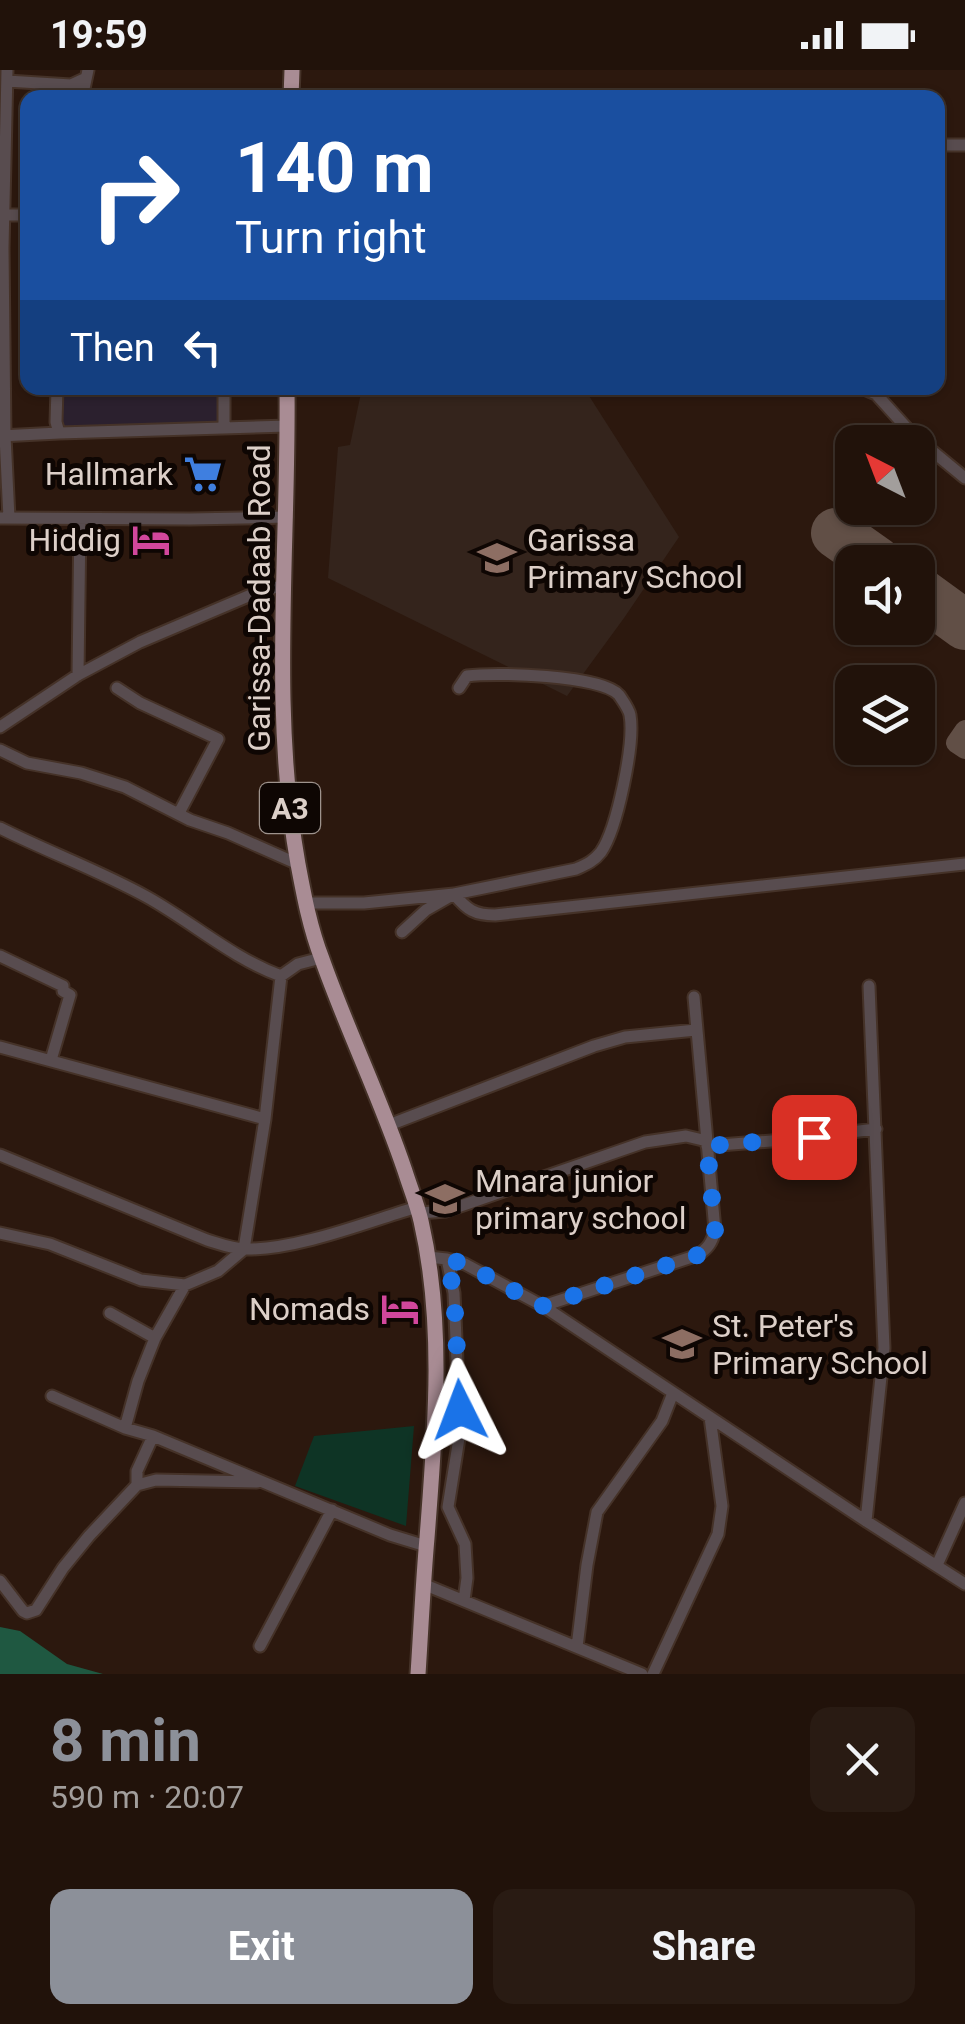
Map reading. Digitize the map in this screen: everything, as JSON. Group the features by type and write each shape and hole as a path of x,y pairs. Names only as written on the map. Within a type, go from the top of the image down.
{"highway":[{"name":"Garissa-Dadaab Road","path":"287,395 286,782 298,864 321,958 389,1126 418,1210"},
{"name":"A3","path":"418,1210 428,1257 436,1378 435,1446 418,1674"}],"street":[{"path":"37,84 42,70"},
{"path":"86,75 71,85 37,84 7,76 2,157 5,518 288,517"},
{"path":"57,395 56,422 60,432"},
{"path":"224,395 224,428"},
{"path":"877,395 914,436 965,478"},
{"path":"3,436 288,426"},
{"path":"78,675 80,520"},
{"path":"0,727 78,675 140,642 253,594 284,585"},
{"path":"306,903 454,894 576,869 593,862 605,847 622,790 631,740 630,712 616,692 584,680 488,673 467,676 459,688"},
{"path":"117,688 140,703 218,739 179,813"},
{"path":"0,750 28,764 81,773 125,787 298,864"},
{"path":"0,828 148,898 235,954 281,976"},
{"path":"454,894 465,908 478,915 495,915 965,864"},
{"path":"402,932 426,910 454,894"},
{"path":"0,956 63,986 62,990 70,994 51,1060"},
{"path":"0,1233 50,1244 141,1280 185,1285 218,1271 244,1249 265,1120 281,976 298,964 321,958"},
{"path":"866,1521 884,1348 869,986"},
{"path":"542,1306 698,1255 713,1241 694,997"},
{"path":"389,1126 594,1046 625,1037 696,1030"},
{"path":"0,1048 265,1120"},
{"path":"0,1155 207,1240 244,1249 294,1243 418,1210 446,1212 646,1142 686,1136 707,1144 784,1140 876,1129"},
{"path":"428,1257 465,1264 542,1306 965,1584"},
{"path":"447,1259 454,1293 460,1432 448,1507 465,1544 464,1600"},
{"path":"125,1428 155,1338 185,1285"},
{"path":"110,1313 155,1338"},
{"path":"577,1648 597,1512 662,1421 673,1393"},
{"path":"52,1396 426,1546"},
{"path":"653,1674 718,1534 722,1506 710,1417"},
{"path":"137,1484 137,1471 153,1436"},
{"path":"0,1581 26,1614 34,1612 88,1536 137,1484 156,1480 266,1482"},
{"path":"937,1565 965,1504"},
{"path":"260,1646 332,1510"},
{"path":"423,1584 638,1673"}],"shaded area":[{"path":"58,395 223,395 223,426 60,432"},
{"name":"Garissa Primary School","path":"361,395 588,395 679,537 567,696 328,578 338,447 350,445"}],"green space":[{"path":"414,1426 406,1526 295,1486 314,1436"},
{"path":"0,1627 20,1631 67,1664 103,1674 0,1674"}],"taxiway":[{"path":"965,730 956,743 965,749"}],"runway":[{"path":"836,533 853,545"},
{"path":"935,603 965,625"}],"place":[{"name":"Hallmark","path":"203,474"},
{"name":"Hiddig","path":"151,540"},
{"name":"Garissa Primary School","path":"497,558"},
{"name":"Mnara junior primary school","path":"445,1199"},
{"name":"Nomads","path":"400,1309"},
{"name":"St. Peter's Primary School","path":"682,1344"}],"route":[{"path":"460,1410 454,1293 447,1259 465,1264 542,1306 698,1255 713,1241 715,1230 707,1146 814,1137"}]}
